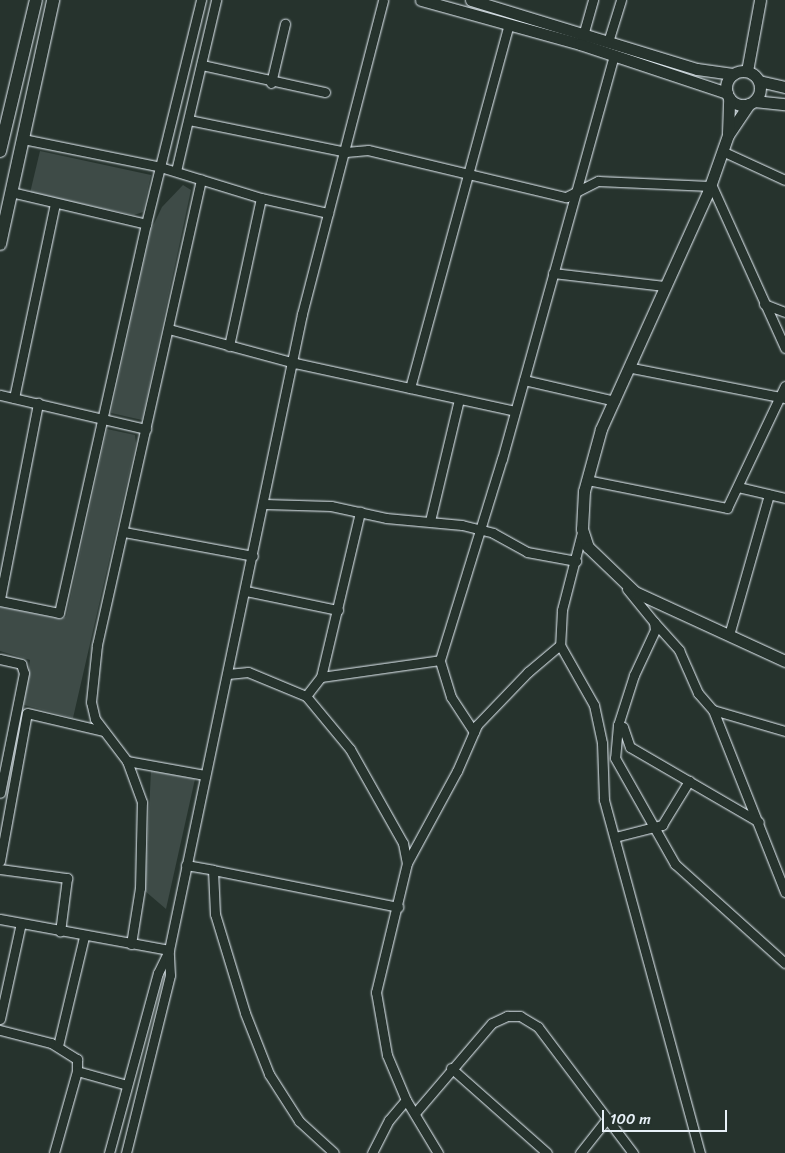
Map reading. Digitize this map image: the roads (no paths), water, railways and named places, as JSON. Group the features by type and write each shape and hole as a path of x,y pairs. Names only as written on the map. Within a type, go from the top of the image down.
{"main road":[{"path":"0,150 36,0"},
{"path":"0,244 53,0"}],"street":[{"path":"38,403 0,600 59,613 146,224 201,0"},
{"path":"176,171 216,0"},
{"path":"126,1153 170,976 169,950 205,775 295,363 302,314 346,152 382,0"},
{"path":"421,0 509,24 582,39 608,42 697,69 733,74 747,71"},
{"path":"471,0 582,39 614,55 728,96 738,104 785,104"},
{"path":"582,39 593,0"},
{"path":"608,42 621,0"},
{"path":"747,71 760,0"},
{"path":"271,83 285,24"},
{"path":"410,388 470,174 509,24"},
{"path":"474,732 451,697 440,660 515,411 553,273 580,192 614,55"},
{"path":"202,65 271,83 324,92"},
{"path":"747,71 759,81 785,87"},
{"path":"728,135 726,82 733,74"},
{"path":"700,1153 604,800 602,742 594,705 560,645 562,610 576,561 582,532 587,480 601,429 632,368 664,286 710,185 728,135 760,92 759,81"},
{"path":"188,120 346,152 368,150 566,197 580,192 598,181 710,185"},
{"path":"23,139 176,171 261,198 328,213"},
{"path":"722,151 785,180"},
{"path":"131,944 140,888 142,802 127,761 104,731 91,702 97,645 170,329 201,179"},
{"path":"710,185 785,348"},
{"path":"11,192 146,224"},
{"path":"230,346 261,198"},
{"path":"14,398 55,203"},
{"path":"553,273 664,286"},
{"path":"764,304 785,312"},
{"path":"170,329 295,363 515,411"},
{"path":"632,368 783,397"},
{"path":"524,380 615,401"},
{"path":"587,480 728,508 783,397 785,386"},
{"path":"0,395 146,428"},
{"path":"430,521 459,399"},
{"path":"738,487 785,498"},
{"path":"729,635 770,495"},
{"path":"265,504 331,506 480,530 527,552 576,561"},
{"path":"306,696 321,677 360,512"},
{"path":"124,532 254,556"},
{"path":"582,532 588,547 622,583 679,650 698,693 713,710 759,822 785,892"},
{"path":"622,583 785,661"},
{"path":"246,590 338,610"},
{"path":"654,622 655,630 634,675 618,725 615,758 653,830 675,864 785,964"},
{"path":"438,1153 406,1100 387,1054 376,992 398,908 407,863 458,771 474,732 493,705 560,645"},
{"path":"0,659 21,664 24,672 0,793"},
{"path":"321,677 440,660"},
{"path":"228,674 248,672 306,696 350,749 376,791 403,843 407,863"},
{"path":"713,710 785,731"},
{"path":"0,861 27,713 104,731"},
{"path":"618,725 623,727 630,747 759,822"},
{"path":"127,761 205,775"},
{"path":"615,836 653,830 669,818 689,781"},
{"path":"186,865 398,908"},
{"path":"0,869 68,878 60,932"},
{"path":"213,870 215,914 245,1013 269,1074 299,1122 334,1153"},
{"path":"0,919 84,937 169,950"},
{"path":"0,1019 20,923"},
{"path":"58,1046 84,937"},
{"path":"110,1153 158,972 169,950"},
{"path":"415,1113 492,1024 507,1016 520,1016 538,1028 606,1120 633,1153"},
{"path":"0,1030 58,1046 76,1059 77,1071 54,1153"},
{"path":"452,1068 547,1153"},
{"path":"77,1071 127,1085"},
{"path":"372,1153 382,1131 406,1100"},
{"path":"580,1153 606,1120"}]}
